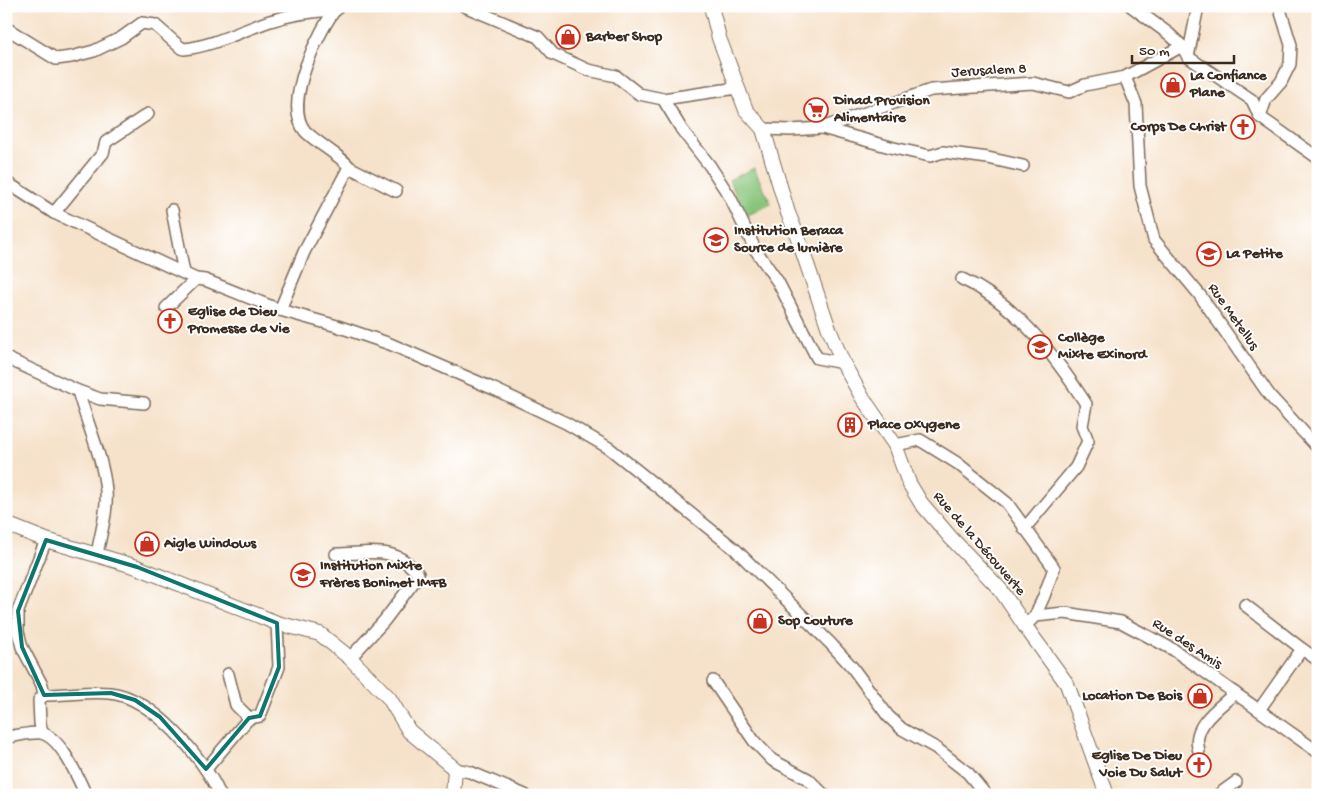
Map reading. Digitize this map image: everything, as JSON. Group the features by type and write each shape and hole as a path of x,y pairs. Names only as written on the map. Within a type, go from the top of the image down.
{"street":[{"path":"464,6 538,37 554,54 588,70 616,76 639,94 663,99 738,88"},
{"name":"Rue de la Découverte","path":"711,6 719,38 746,110 763,129 788,213 843,363 862,397 895,444 909,484 920,503 1000,589 1068,684 1107,795"},
{"path":"1132,6 1182,46 1188,57 1252,100 1260,117 1318,158"},
{"path":"1188,57 1198,6"},
{"path":"1260,117 1266,99 1281,82 1290,64 1291,45 1278,6"},
{"path":"6,28 56,59 94,51 121,38 142,23 156,25 184,49 270,21 305,12 337,8"},
{"path":"337,8 317,42 302,75 298,113 304,130 328,150 347,162 349,167 396,191"},
{"name":"Jerusalem 8","path":"763,129 822,128 931,90 1032,83 1069,92 1085,85 1125,77 1182,46"},
{"name":"Rue Metellus","path":"1125,77 1136,104 1140,186 1154,240 1199,294 1270,396 1318,448"},
{"path":"663,99 682,130 710,166 730,197 755,249 778,282 817,358 843,363"},
{"path":"54,213 103,154 106,142 148,114"},
{"path":"822,128 885,146 930,156 943,152 988,158 1023,166"},
{"path":"280,310 299,262 349,167"},
{"path":"6,182 54,213 196,279 205,280 280,310 337,326 390,344 494,389 566,423 609,448 736,550 852,667 888,716 902,729 936,748 968,773 986,795"},
{"path":"172,210 184,273"},
{"path":"166,308 196,279"},
{"path":"962,279 981,288 1006,306 1063,368 1086,404 1082,426 1088,441 1076,468 1024,529"},
{"path":"6,358 78,391 100,398 144,402"},
{"path":"78,391 100,462 106,491 105,509 97,555"},
{"path":"895,444 920,440 957,463 1007,503 1054,568 1035,616 1025,626"},
{"path":"6,524 46,540 137,567 277,623 320,634 350,658 389,698 410,731 456,769 470,772 525,795"},
{"path":"44,695 42,685 22,647 18,632 18,612 46,540"},
{"path":"336,554 370,554 377,551 395,555 412,566 418,574 384,621 350,658"},
{"path":"1245,605 1318,660"},
{"name":"Rue des Amis","path":"1035,616 1065,612 1121,622 1174,650 1318,752"},
{"path":"206,769 249,718 260,716 279,667 277,623"},
{"path":"1259,710 1302,649"},
{"path":"228,674 236,705 249,718"},
{"path":"713,681 754,741 772,760 808,779 824,795"},
{"path":"42,733 39,700 44,695 111,693 135,700 160,717 206,769 220,795"},
{"path":"1199,750 1196,741 1202,725 1235,693"},
{"path":"6,737 42,733 56,742 74,769 86,795"},
{"path":"453,795 456,769"},
{"path":"1218,795 1236,782"}],"highlighted area":[{"path":"46,540 137,567 277,623 279,667 260,716 249,718 206,769 160,717 135,700 111,693 44,695 22,647 18,611"}],"green space":[{"path":"754,168 771,204 746,216 729,180"}],"place":[{"name":"Barber Shop","path":"568,37"},
{"name":"La Confiance Plane","path":"1173,85"},
{"name":"Dinad Provision Alimentaire","path":"816,110"},
{"name":"Corps De Christ","path":"1243,127"},
{"name":"Institution Beraca Source de lumière","path":"716,240"},
{"name":"La Petite","path":"1209,254"},
{"name":"Eglise de Dieu Promesse de Vie","path":"170,321"},
{"name":"Collège Mixte Exinord","path":"1040,347"},
{"name":"Place Oxygene","path":"850,425"},
{"name":"Aigle Windows","path":"147,544"},
{"name":"Institution Mixte Frères Bonimet IMFB","path":"303,575"},
{"name":"Sop Couture","path":"760,621"},
{"name":"Location De Bois","path":"1200,696"},
{"name":"Eglise De Dieu Voie Du Salut","path":"1199,765"}]}
